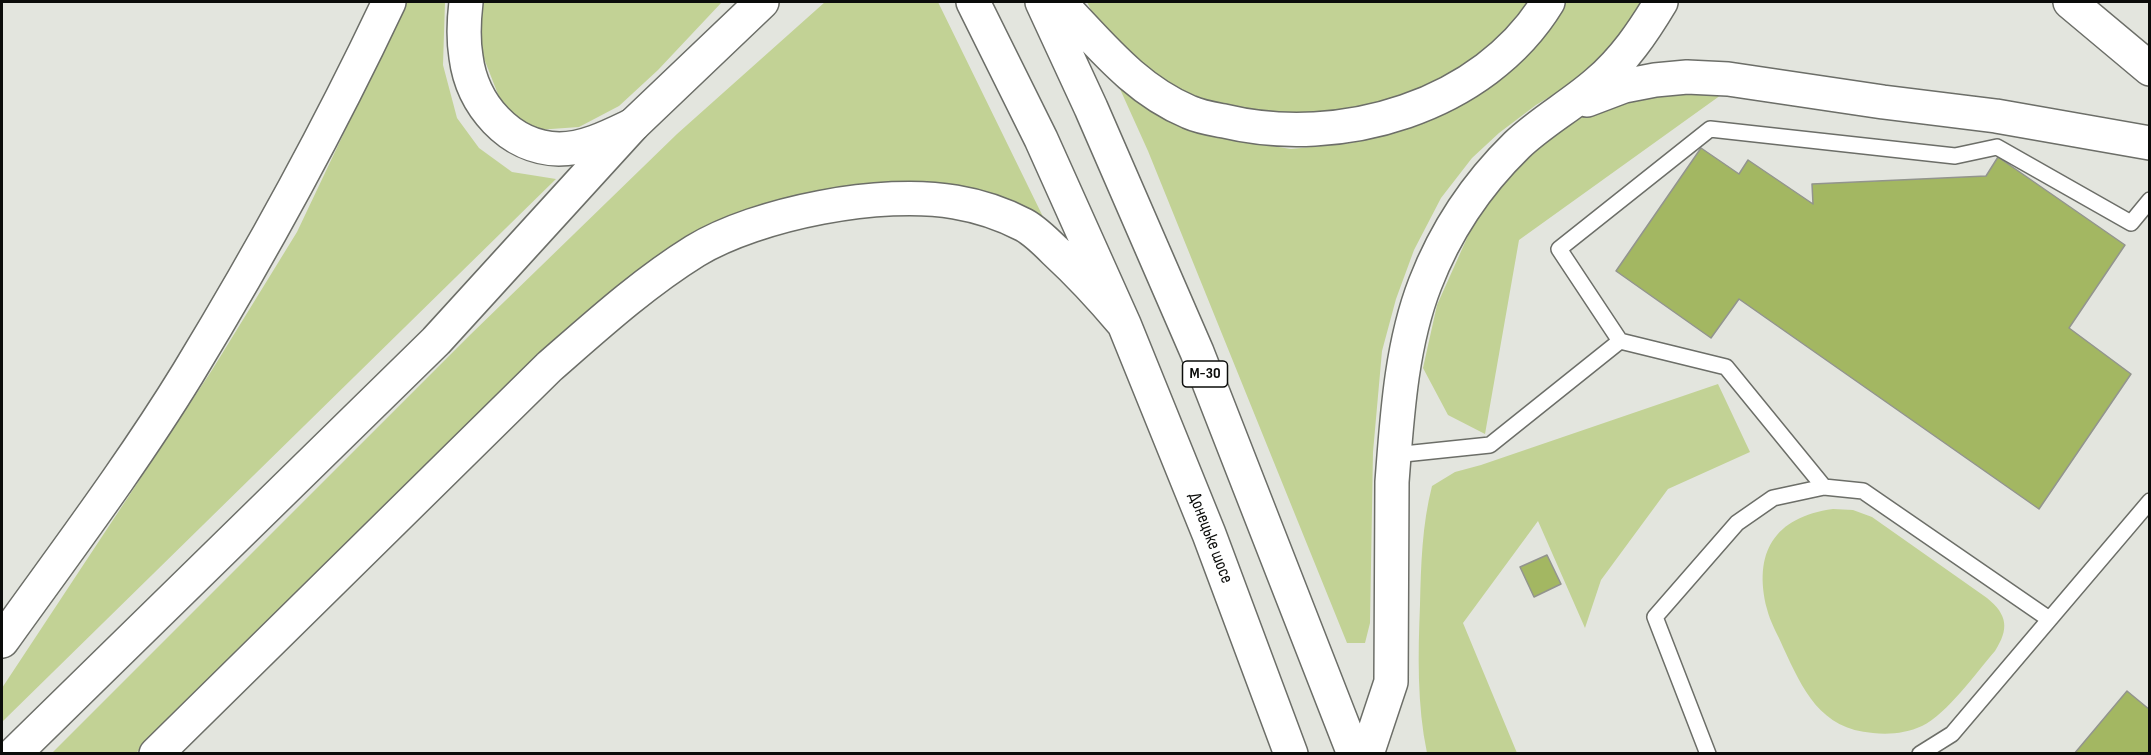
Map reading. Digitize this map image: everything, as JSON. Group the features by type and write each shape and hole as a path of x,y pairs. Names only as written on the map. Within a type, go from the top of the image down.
{"main road":[{"path":"2,641 111,490 188,374 286,206 389,2"},
{"path":"466,2 464,31 466,59 471,76 488,113 510,135 534,145 559,149 596,142 633,125"},
{"path":"14,753 436,341 633,125 762,2"},
{"name":"Донецьке шосе","path":"973,2 1041,139 1124,324 1209,534 1291,753"},
{"name":"М-30","path":"1042,2 1091,108 1197,352 1354,753"},
{"path":"1059,2 1136,81 1162,99 1191,113 1252,128 1300,131 1356,126 1406,111 1452,90 1486,69 1515,44 1548,2"},
{"path":"1366,753 1391,682 1394,455 1399,401 1410,337 1424,285 1447,236 1480,185 1519,144 1596,84 1624,58 1661,2"},
{"path":"2070,2 2150,69"},
{"path":"1565,108 1624,86 1655,80 1688,77 1728,79 1996,116 2150,143"},
{"path":"156,753 549,367 607,316 664,272 697,250 733,232 777,218 832,206 893,199 954,202 992,211 1026,226 1090,283 1124,324"}],"lane":[{"path":"1824,487 1726,367 1620,341 1559,249 1710,129 1955,156 1997,147 2131,223 2150,200"},
{"path":"1394,455 1490,445 1620,341"},
{"path":"1708,753 1655,617 1737,523 1773,498 1824,487 1863,491 2049,619"},
{"path":"1920,753 1952,734 2150,501"}],"green space":[{"path":"406,2 445,2 443,65 457,118 479,148 512,172 556,179 2,722 2,688 212,370 297,232"},
{"path":"483,2 722,2 658,70 619,106 579,127 537,130 503,107 483,56 478,34"},
{"path":"825,2 938,2 1049,229 843,191 593,310 136,753 51,754 471,334 677,134"},
{"path":"1087,2 1533,2 1497,45 1424,91 1313,119 1211,108 1145,72 1093,14"},
{"path":"1559,2 1643,2 1616,45 1579,79 1536,105 1499,133 1472,158 1441,198 1414,250 1396,299 1382,351 1373,452 1370,623 1365,643 1347,643 1148,151 1120,89 1175,120 1233,140 1291,149 1352,143 1396,129"},
{"path":"1692,88 1721,95 1519,240 1485,434 1448,415 1423,368 1437,305 1480,209 1519,158 1588,108"},
{"path":"1718,384 1750,452 1668,489 1601,580 1585,628 1538,521 1463,623 1517,753 1427,753 1420,698 1419,642 1423,545 1432,486 1455,472"},
{"path":"1833,509 1853,510 1872,517 1987,598 2002,616 2003,636 1995,651 1951,703 1922,726 1885,734 1855,730 1839,724 1816,705 1806,692 1770,619 1763,589 1763,571 1766,555 1773,541 1782,529 1796,520 1813,513"}],"building":[{"path":"1701,148 1739,174 1748,160 1813,204 1812,184 1986,176 1998,157 2125,245 2069,328 2131,374 2039,509 1739,299 1711,338 1616,271"},
{"path":"1547,555 1561,584 1534,597 1520,567"},
{"path":"2127,691 2150,710 2150,754 2074,754"}]}
